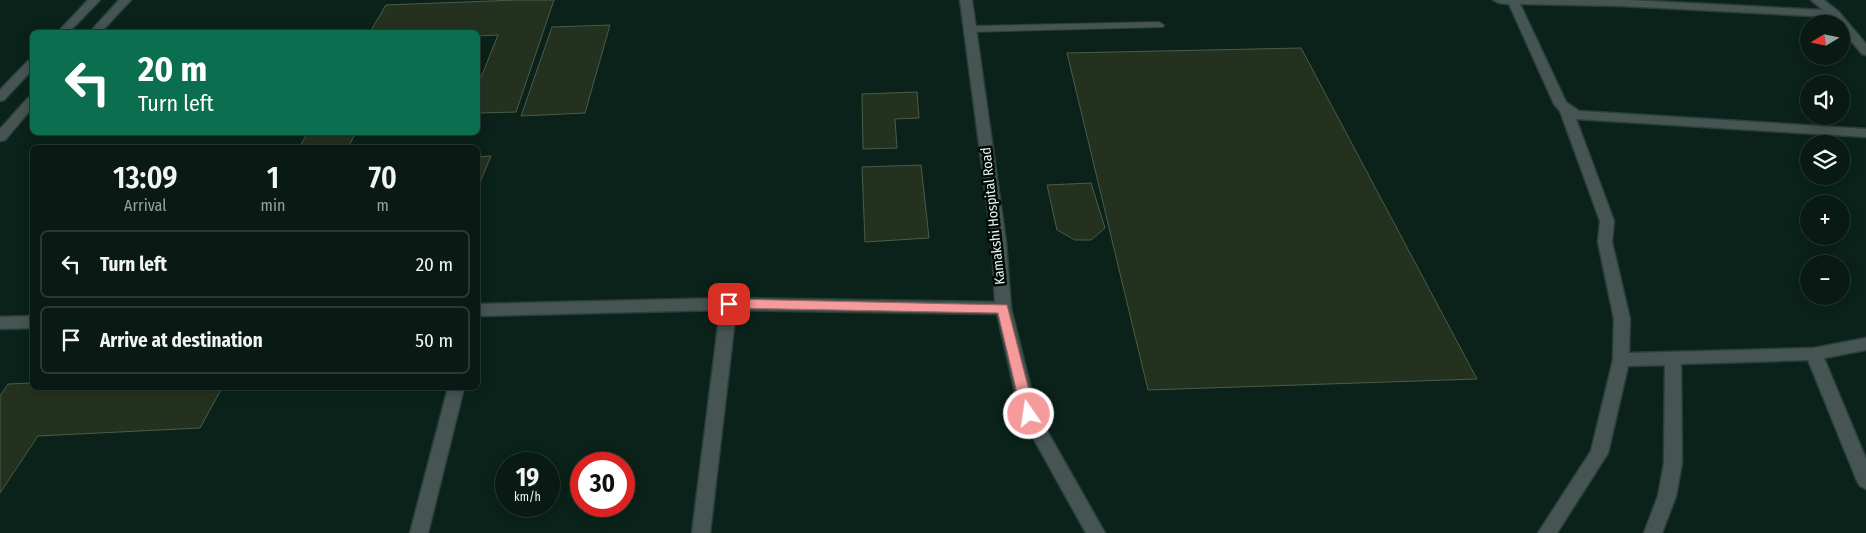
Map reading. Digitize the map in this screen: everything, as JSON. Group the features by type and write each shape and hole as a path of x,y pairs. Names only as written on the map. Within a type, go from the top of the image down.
{"street":[{"path":"65,30 94,0"},
{"path":"97,30 125,0"},
{"name":"Kamakshi Hospital Road","path":"966,0 999,242 1003,308 1029,414 1096,533"},
{"path":"1499,0 1621,2 1834,14"},
{"path":"1817,0 1834,14 1866,51"},
{"path":"1513,1 1560,104 1566,110 1576,115 1866,133"},
{"path":"0,97 30,66"},
{"path":"0,137 30,103"},
{"path":"1547,533 1599,452 1621,360 1622,318 1605,242 1607,221 1566,110"},
{"path":"480,310 729,304 1003,308"},
{"path":"701,533 729,304"},
{"path":"0,323 30,322"},
{"path":"1621,360 1814,354 1866,344"},
{"path":"1814,354 1866,481"},
{"path":"1653,533 1667,496 1673,463 1673,359"},
{"path":"419,533 455,390"}],"lane":[{"path":"970,30 1159,25"}],"building":[{"path":"554,0 516,112 480,113 480,80 498,35 480,36 480,30 371,30 386,5"},
{"path":"610,25 585,113 521,116 552,27"},
{"path":"1301,48 1477,379 1148,390 1067,53"},
{"path":"917,92 919,118 895,119 897,148 863,149 862,94"},
{"path":"306,135 354,135 350,145 301,145"},
{"path":"491,156 480,182 480,157"},
{"path":"921,165 929,238 865,242 862,167"},
{"path":"1091,183 1105,228 1091,240 1075,240 1057,230 1047,185"},
{"path":"30,383 30,390 221,390 200,428 38,436 0,493 0,396 8,384"}],"route":[{"path":"729,304 1003,308 1029,414"}]}
